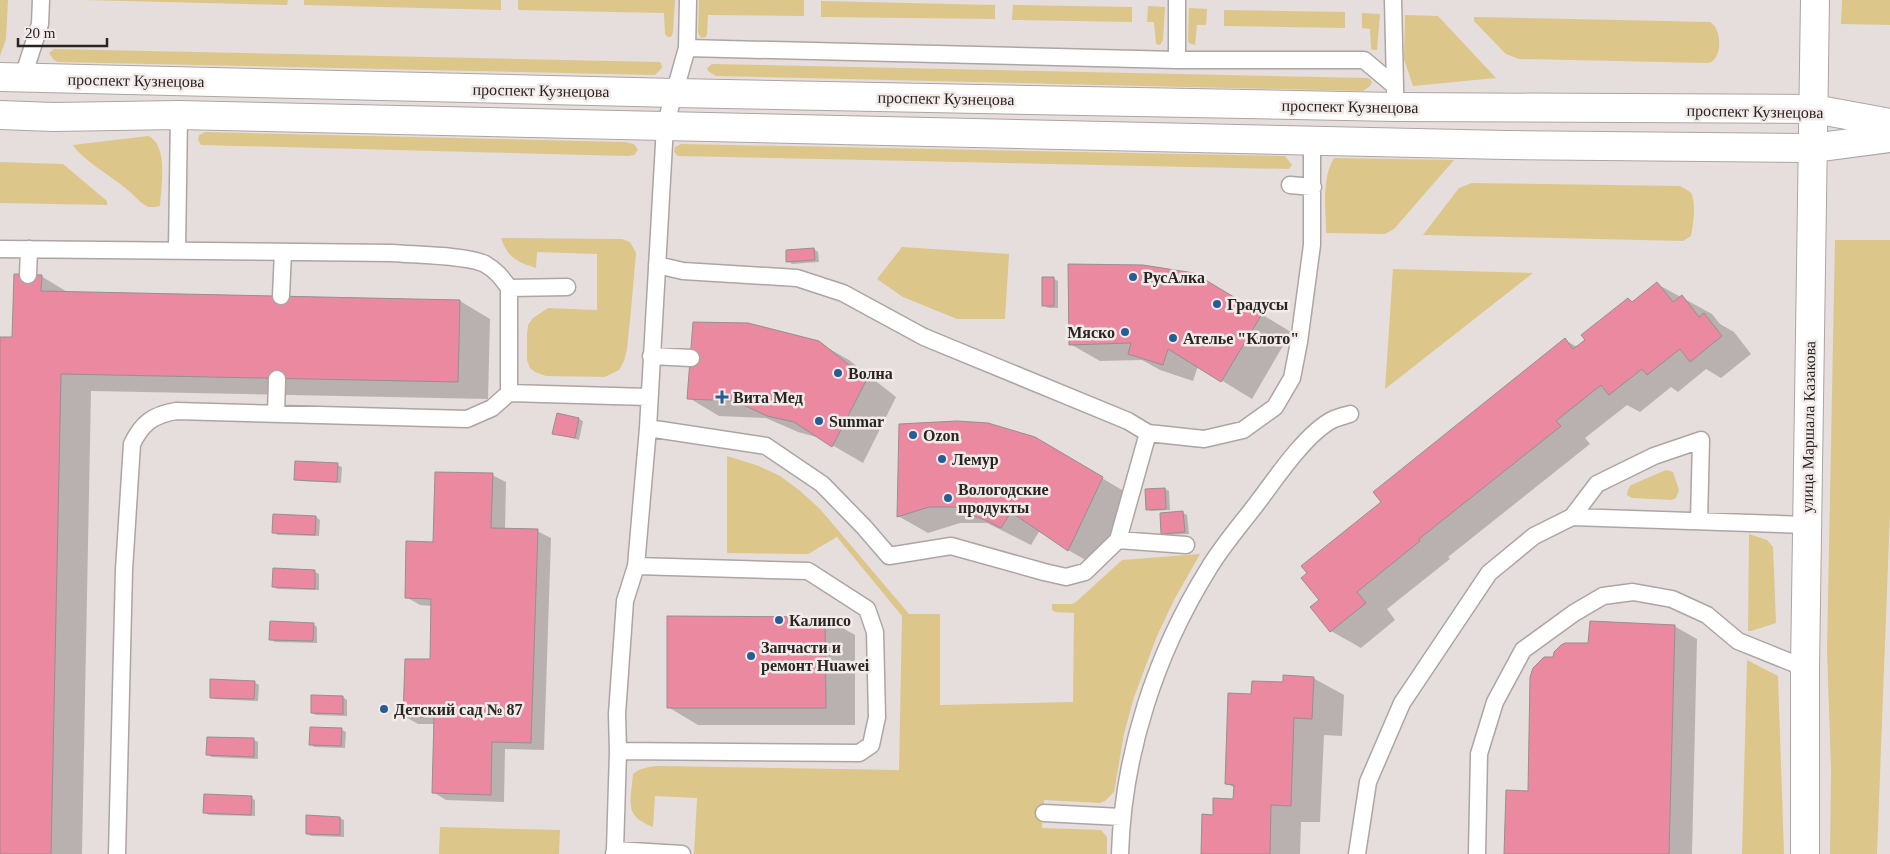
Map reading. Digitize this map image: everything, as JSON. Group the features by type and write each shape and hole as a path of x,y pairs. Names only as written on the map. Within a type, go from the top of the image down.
{"street":[{"name":"улица Маршала Казакова","path":"1805,854 1806,525 1815,0"},
{"name":"проспект Кузнецова","path":"11,77 675,93 1395,97 1814,109 1890,123"},
{"name":"проспект Кузнецова","path":"0,115 53,117 179,115 1506,145 1813,148 1890,138"}],"lane":[{"path":"11,77 40,24 41,0"},
{"path":"682,854 614,852 618,751 617,714 624,601 636,566 648,428 648,397 664,126 687,48 688,0"},
{"path":"1177,0 1177,60"},
{"path":"1393,0 1395,97"},
{"path":"687,48 1177,60 1364,60 1395,97"},
{"path":"177,250 179,115"},
{"path":"657,265 682,271 798,278 843,293 924,337 1128,421 1148,433 1204,439 1243,430 1275,407 1292,378 1300,342 1312,244 1312,140"},
{"path":"1290,185 1312,187"},
{"path":"0,249 392,253 453,257 483,263 498,273 510,288 509,393"},
{"path":"28,250 28,275"},
{"path":"281,296 283,252"},
{"path":"510,288 566,287"},
{"path":"651,356 691,358"},
{"path":"276,414 277,379"},
{"path":"118,854 124,570 132,444 138,432 147,422 160,414 176,411 467,419 492,408 509,393 648,397"},
{"path":"1120,854 1121,817 1143,714 1162,658 1209,567 1276,478 1310,437 1332,420 1350,414"},
{"path":"648,428 766,446 822,484 889,556 951,546 1066,577 1085,572 1118,540 1148,433"},
{"path":"1356,854 1368,782 1402,703 1489,574 1534,536 1572,517 1597,484 1654,456 1701,440 1699,521"},
{"path":"1572,517 1806,525"},
{"path":"1118,540 1186,545"},
{"path":"618,751 859,753 871,745 876,717 875,632 867,609 850,596 808,571 636,566"},
{"path":"1478,854 1479,754 1495,702 1523,650 1574,613 1603,596 1633,592 1672,599 1707,615 1738,641 1805,668"},
{"path":"1044,813 1121,817"}],"shaded area":[{"path":"0,0 8,0 6,39 0,56"},
{"path":"83,0 288,0 287,5"},
{"path":"304,0 501,0 501,10 304,5"},
{"path":"518,0 675,0 673,32 671,37 665,34 664,13 518,10"},
{"path":"699,0 804,0 804,16 708,15 707,34 706,37 701,38 698,33"},
{"path":"1842,0 1890,0 1890,25 1841,24"},
{"path":"821,1 995,5 995,19 821,17"},
{"path":"1013,5 1132,7 1132,22 1012,20"},
{"path":"1148,6 1165,7 1163,40 1160,45 1156,44 1154,22 1147,22"},
{"path":"1189,8 1207,9 1206,25 1197,25 1195,45 1189,43 1188,40"},
{"path":"1224,10 1345,12 1345,28 1224,26"},
{"path":"1362,13 1380,14 1377,50 1372,50 1371,48 1370,29 1362,28"},
{"path":"1405,15 1438,16 1496,78 1413,86 1404,59"},
{"path":"1474,17 1710,22 1714,25 1719,36 1719,49 1714,60 1709,63 1519,59 1506,54 1474,21"},
{"path":"54,49 659,62 662,68 655,75 58,62 49,53"},
{"path":"712,64 1367,78 1372,82 1363,91 716,76 708,71 707,68"},
{"path":"205,132 624,142 634,144 638,150 634,155 628,156 201,145 198,140 199,135"},
{"path":"148,136 155,141 161,157 162,188 160,206 157,207 144,205 124,187 91,163 73,145"},
{"path":"681,144 1285,156 1292,165 1289,169 678,156 674,152 675,147"},
{"path":"1334,158 1454,160 1394,229 1385,234 1326,233 1326,185 1327,176"},
{"path":"0,162 63,164 107,201 107,205 0,203"},
{"path":"1472,183 1680,186 1690,192 1692,196 1694,213 1691,236 1683,241 1423,235 1459,188"},
{"path":"501,238 622,239 630,242 636,253 627,349 619,370 605,377 546,376 530,368 527,360 527,335 528,325 533,318 548,308 597,310 597,254 537,252 536,268 514,258 506,250"},
{"path":"1835,240 1890,240 1890,512 1877,854 1830,854 1831,770 1827,649"},
{"path":"902,247 1009,254 1005,319 957,319 903,297 877,279"},
{"path":"1393,269 1533,273 1385,389"},
{"path":"727,456 759,466 780,476 799,490 820,509 909,614 940,614 940,705 1073,702 1074,613 1055,612 1052,610 1052,604 1072,604 1076,602 1122,560 1200,554 1174,600 1157,636 1134,697 1124,734 1114,792 1105,801 1100,803 1044,800 1042,828 1101,830 1107,837 1107,854 694,854 697,798 655,796 653,827 637,818 631,806 633,774 647,767 899,770 902,616 837,537 808,554 727,553"},
{"path":"1666,470 1673,472 1679,490 1676,498 1672,500 1632,498 1627,495 1631,485"},
{"path":"1749,534 1767,540 1773,547 1776,623 1751,631 1748,631"},
{"path":"1747,660 1778,676 1784,854 1742,854"},
{"path":"440,827 560,830 559,854 439,854"}],"building":[{"path":"814,248 815,260 786,262 786,250"},
{"path":"1068,264 1143,265 1194,273 1262,314 1221,382 1168,349 1163,365 1128,354 1131,343 1069,345"},
{"path":"14,274 42,275 41,291 460,300 458,382 61,374 51,854 0,854 0,337 12,337"},
{"path":"1042,277 1054,277 1054,306 1042,306"},
{"path":"1657,282 1673,302 1682,295 1699,317 1704,313 1722,336 1690,362 1680,349 1647,375 1642,369 1609,395 1601,385 1556,421 1561,426 1419,539 1420,541 1357,592 1366,603 1330,632 1310,607 1319,600 1301,578 1307,573 1301,566 1381,502 1373,492 1565,338 1573,349 1585,340 1581,335 1628,298 1632,302"},
{"path":"693,322 748,323 819,341 867,379 832,447 794,422 767,416 735,401 687,399"},
{"path":"557,413 579,418 575,438 552,434"},
{"path":"957,421 988,423 1035,437 1103,477 1068,551 1011,512 1001,528 968,514 968,507 929,507 897,517 899,424"},
{"path":"295,461 338,463 337,482 294,480"},
{"path":"435,472 493,473 491,528 538,529 531,743 492,742 491,795 432,793 434,717 403,717 405,659 430,659 431,599 405,598 406,541 433,542"},
{"path":"1165,488 1166,509 1146,510 1145,489"},
{"path":"1183,511 1185,532 1161,534 1160,513"},
{"path":"273,514 316,516 315,535 272,533"},
{"path":"273,568 315,570 315,589 272,587"},
{"path":"667,616 825,617 826,708 667,708"},
{"path":"270,621 314,623 313,641 269,640"},
{"path":"1590,621 1675,625 1669,854 1504,854 1506,790 1528,791 1530,677 1533,668 1544,657 1553,657 1554,652 1565,643 1588,643"},
{"path":"1283,675 1314,677 1312,719 1294,718 1291,806 1271,805 1270,854 1201,854 1202,814 1213,815 1213,798 1233,799 1234,785 1225,784 1228,693 1251,694 1252,681 1283,682"},
{"path":"210,679 255,681 254,699 210,698"},
{"path":"311,695 343,696 343,714 311,713"},
{"path":"310,727 342,728 341,746 309,745"},
{"path":"207,737 254,738 254,757 206,755"},
{"path":"204,794 252,796 251,815 203,813"},
{"path":"306,815 340,817 340,835 306,834"}],"place":[{"name":"РусАлка","path":"1133,277"},
{"name":"Градусы","path":"1217,304"},
{"name":"Мяско","path":"1125,332"},
{"name":"Ателье \"Клото\"","path":"1173,338"},
{"name":"Волна","path":"838,373"},
{"name":"Вита Мед","path":"722,397"},
{"name":"Sunmar","path":"819,421"},
{"name":"Ozon","path":"913,435"},
{"name":"Лемур","path":"942,459"},
{"name":"Вологодские продукты","path":"948,498"},
{"name":"Калипсо","path":"779,620"},
{"name":"Запчасти и ремонт Huawei","path":"751,656"},
{"name":"Детский сад № 87","path":"384,709"}]}
